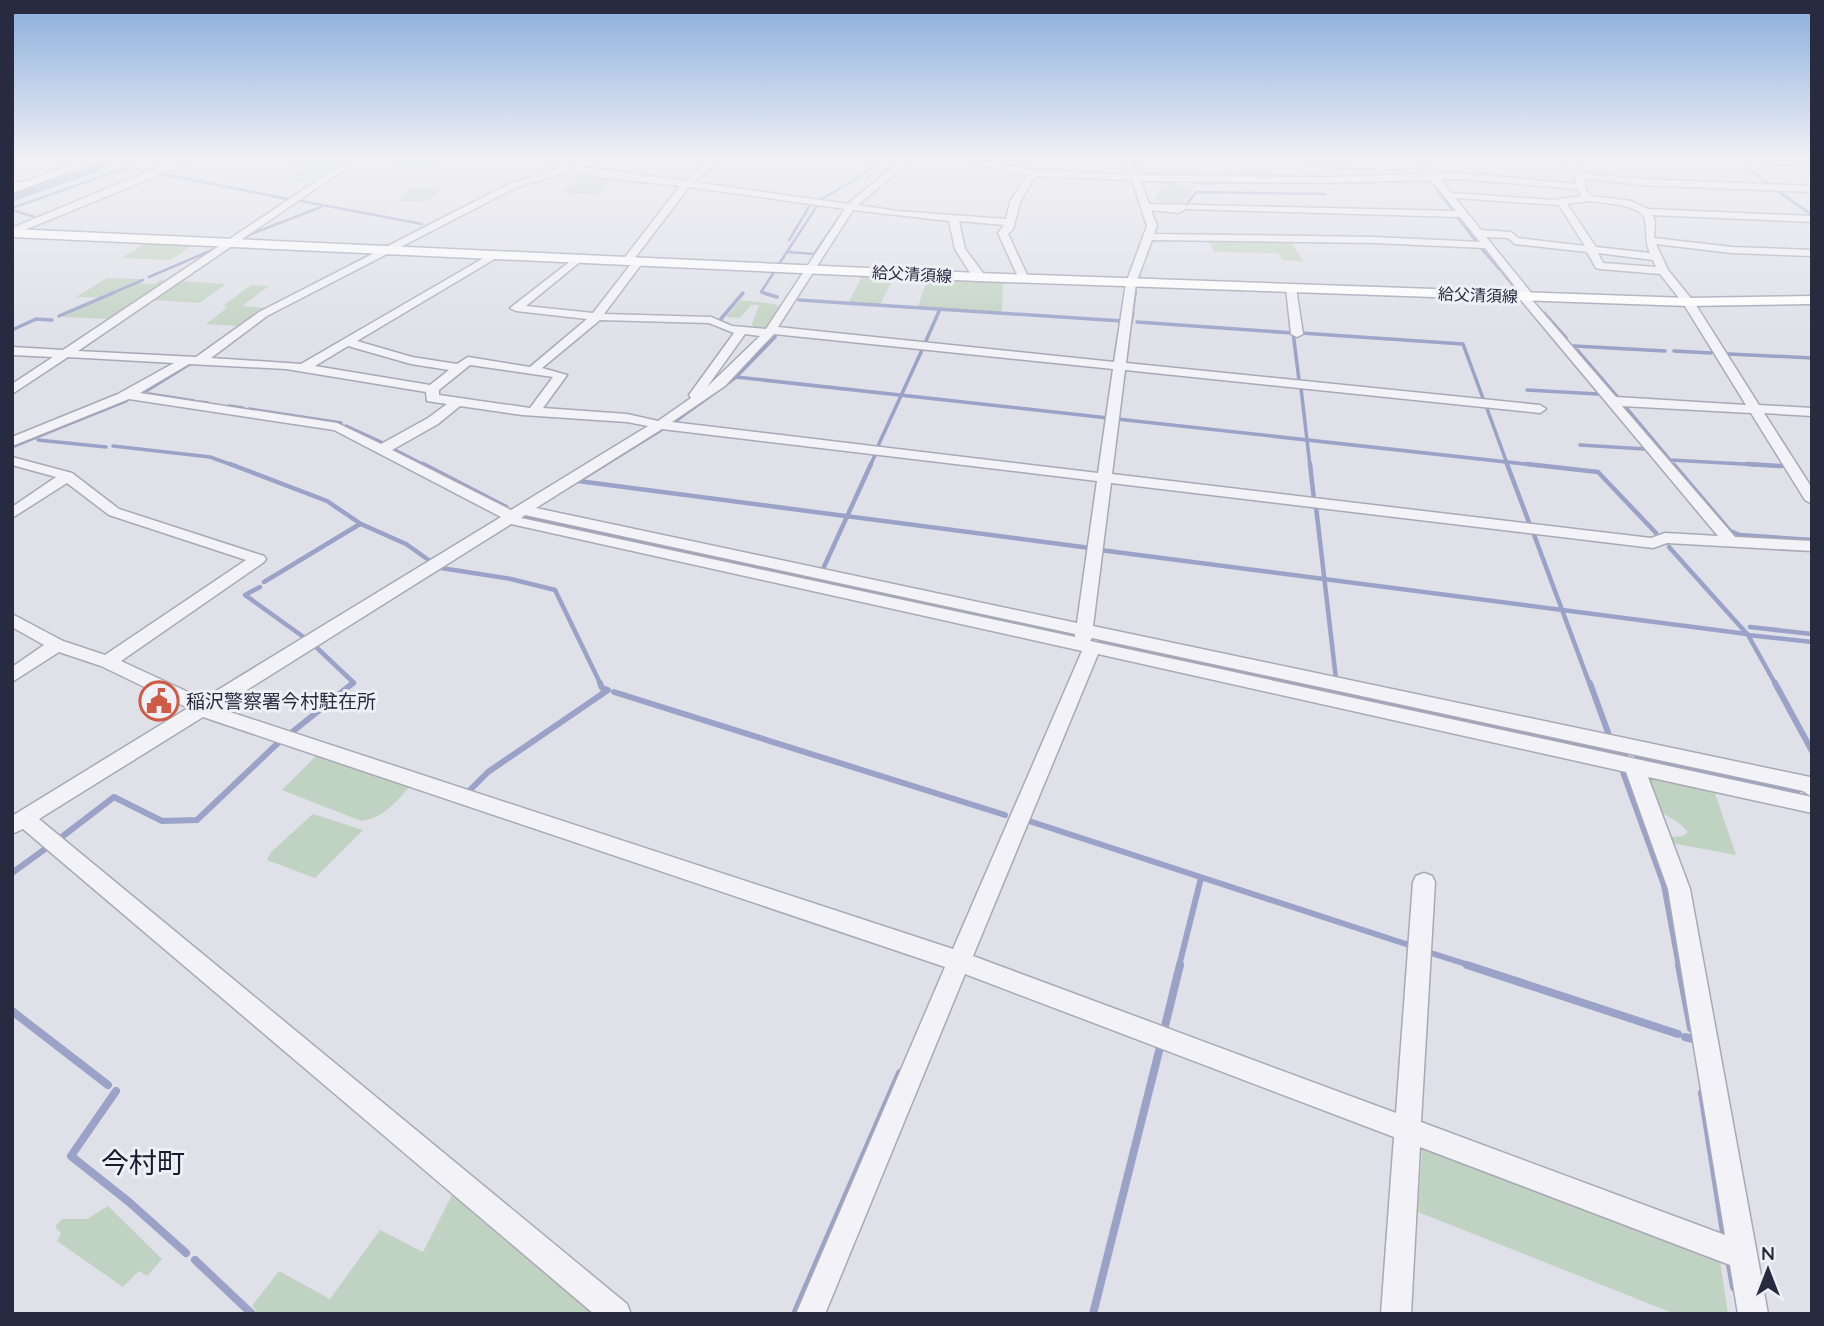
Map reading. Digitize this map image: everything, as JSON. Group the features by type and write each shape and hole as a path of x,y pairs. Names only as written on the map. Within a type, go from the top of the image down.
{"main road":[{"name":"給父清須線","path":"14,234 978,278 1688,302 1812,300"}],"street":[{"path":"14,234 41,222"},
{"path":"12,390 263,222"},
{"path":"12,442 128,396 192,361 263,314 441,222"},
{"path":"533,370 596,317 660,222"},
{"path":"617,1314 18,822 660,425 721,383 770,332 841,222"},
{"path":"954,222 960,249 978,273 978,278"},
{"path":"1009,222 1008,229 1003,233 1024,279"},
{"path":"810,1314 959,961 1086,640 1131,283 1149,237 1151,222"},
{"path":"1467,222 1611,401 1729,540"},
{"path":"1574,222 1600,266 1663,271"},
{"path":"1650,222 1649,240 1663,271 1688,302 1812,500"},
{"path":"1476,233 1511,235 1515,241 1656,257"},
{"path":"1149,237 1375,240 1485,245"},
{"path":"1649,240 1732,250 1812,253"},
{"path":"303,368 494,255"},
{"path":"576,259 516,307 596,317 711,320 730,329 1540,409"},
{"path":"1291,288 1297,334"},
{"path":"688,406 742,330"},
{"path":"347,342 361,362 433,389"},
{"path":"12,351 303,368 361,362 459,368"},
{"path":"535,410 561,375 467,361 433,389 432,398 457,402 535,410 627,418 660,425 1653,543 1665,538 1812,546"},
{"path":"128,396 337,427 514,515 1086,640 1812,805"},
{"path":"1611,401 1812,412"},
{"path":"381,450 433,421 457,402"},
{"path":"12,461 67,476 114,512 258,559 107,662"},
{"path":"12,514 67,476"},
{"path":"12,620 57,645 107,662 202,708 959,961 1731,1251"},
{"path":"1086,640 1810,785 1812,789"},
{"path":"12,676 57,645"},
{"path":"1634,766 1679,889 1731,1251 1753,1314"},
{"path":"1395,1314 1424,882"}],"green space":[{"path":"1195,240 1290,240 1303,261 1283,260 1278,253 1214,252 1209,242"},
{"path":"146,243 193,245 170,260 121,258"},
{"path":"862,276 894,277 880,305 849,302"},
{"path":"107,278 142,279 99,298 76,297"},
{"path":"927,279 1003,283 1002,312 918,307"},
{"path":"160,280 168,281 111,319 61,317 137,283 155,284"},
{"path":"182,281 226,284 199,303 150,300"},
{"path":"251,285 269,286 242,306 267,308 238,326 206,324 228,307 223,306"},
{"path":"741,300 780,307 765,329 750,330 759,305 751,305 740,318 726,317"},
{"path":"318,754 411,785 383,813 361,821 282,790"},
{"path":"1653,776 1714,790 1736,855 1671,843 1672,837 1683,836 1688,832 1678,822 1658,811 1644,779"},
{"path":"313,814 363,830 315,878 267,860 271,852"},
{"path":"1429,1148 1719,1255 1728,1314 1675,1314 1418,1212 1422,1150"},
{"path":"453,1193 593,1314 259,1314 252,1306 279,1271 330,1299 380,1230 423,1252"},
{"path":"108,1206 162,1259 147,1276 139,1271 123,1287 57,1241 61,1233 55,1227 62,1219 87,1219"}],"waterway":[{"path":"241,238 283,222"},
{"path":"411,222 422,224"},
{"path":"387,246 435,222"},
{"path":"789,240 800,222"},
{"path":"779,264 807,222"},
{"path":"787,252 814,254 836,222"},
{"path":"1154,235 1157,227 1155,222"},
{"path":"1461,222 1478,244"},
{"path":"1147,253 1153,238"},
{"path":"1479,246 1500,270"},
{"path":"149,277 219,247"},
{"path":"350,265 372,254"},
{"path":"764,293 761,292 774,272"},
{"path":"1502,272 1519,293"},
{"path":"108,295 143,280"},
{"path":"1135,295 1136,288"},
{"path":"59,316 113,293"},
{"path":"720,320 743,293"},
{"path":"764,293 777,297"},
{"path":"764,293 770,295"},
{"path":"1133,308 1135,293"},
{"path":"799,300 940,309"},
{"path":"925,343 940,309"},
{"path":"940,309 1122,321"},
{"path":"1130,327 1133,312"},
{"path":"1544,313 1566,338"},
{"path":"12,330 36,319 52,320"},
{"path":"1137,322 1293,333"},
{"path":"1293,332 1299,380"},
{"path":"1301,333 1463,344 1484,401"},
{"path":"736,377 775,337"},
{"path":"1574,346 1665,351"},
{"path":"901,395 922,350"},
{"path":"1577,350 1619,399"},
{"path":"1674,351 1711,353"},
{"path":"1729,354 1812,358"},
{"path":"146,391 191,363"},
{"path":"674,422 736,377"},
{"path":"736,377 901,395"},
{"path":"1301,388 1307,440"},
{"path":"1527,390 1598,394"},
{"path":"149,394 194,401"},
{"path":"877,448 901,395"},
{"path":"901,395 1108,418"},
{"path":"12,447 126,401"},
{"path":"199,402 208,403"},
{"path":"1624,405 1670,460 1780,466"},
{"path":"229,406 243,408"},
{"path":"1486,406 1507,462"},
{"path":"249,409 341,423"},
{"path":"1117,419 1307,440"},
{"path":"346,426 383,443"},
{"path":"603,466 661,430"},
{"path":"38,440 106,447"},
{"path":"1307,440 1507,462"},
{"path":"1307,440 1310,466"},
{"path":"1580,445 1645,449"},
{"path":"113,446 210,457 235,466"},
{"path":"395,450 426,466"},
{"path":"870,466 875,455"},
{"path":"1507,462 1543,466"},
{"path":"1507,462 1508,466"},
{"path":"230,464 327,501 361,524 406,544 430,561"},
{"path":"423,464 506,507"},
{"path":"605,464 578,481 847,516"},
{"path":"847,516 871,464"},
{"path":"1310,464 1314,500"},
{"path":"1507,464 1530,525"},
{"path":"1527,464 1598,472 1656,533"},
{"path":"1747,464 1782,466"},
{"path":"1674,465 1730,531 1740,535 1812,540"},
{"path":"1316,507 1324,579"},
{"path":"525,516 1072,635"},
{"path":"823,569 847,516"},
{"path":"847,516 1090,548"},
{"path":"264,582 360,524"},
{"path":"1533,532 1562,610"},
{"path":"1669,547 1748,635"},
{"path":"1100,550 1324,579"},
{"path":"441,568 511,579 555,590 601,685"},
{"path":"1324,579 1562,610"},
{"path":"1324,579 1336,679"},
{"path":"260,587 245,595 305,638"},
{"path":"1562,610 1747,634"},
{"path":"1562,610 1590,685"},
{"path":"1750,627 1812,634"},
{"path":"1748,635 1812,642"},
{"path":"1748,635 1776,685"},
{"path":"1100,641 1304,685"},
{"path":"314,645 354,683 351,685"},
{"path":"291,733 353,683"},
{"path":"468,792 488,772 608,690 602,688 600,683"},
{"path":"1296,683 1625,755"},
{"path":"1590,683 1610,738"},
{"path":"1775,683 1812,751"},
{"path":"614,692 1005,815"},
{"path":"63,836 114,797 162,821 197,820 279,742"},
{"path":"1637,757 1797,792"},
{"path":"1623,772 1664,885 1679,966"},
{"path":"1029,821 1409,945"},
{"path":"12,873 45,849"},
{"path":"1179,966 1201,878"},
{"path":"1431,953 1472,966"},
{"path":"1164,1030 1180,965"},
{"path":"1467,965 1678,1034"},
{"path":"1679,965 1691,1028"},
{"path":"12,1011 108,1085"},
{"path":"1685,1037 1693,1039"},
{"path":"1093,1314 1160,1047"},
{"path":"795,1314 900,1073"},
{"path":"116,1091 71,1156 129,1202 186,1253"},
{"path":"1702,1093 1725,1239"},
{"path":"1729,1259 1734,1287"},
{"path":"195,1260 252,1314"}],"place":[{"name":"稲沢警察署今村駐在所","path":"159,701"}],"district":[{"name":"今村町","path":"143,1163"}]}
